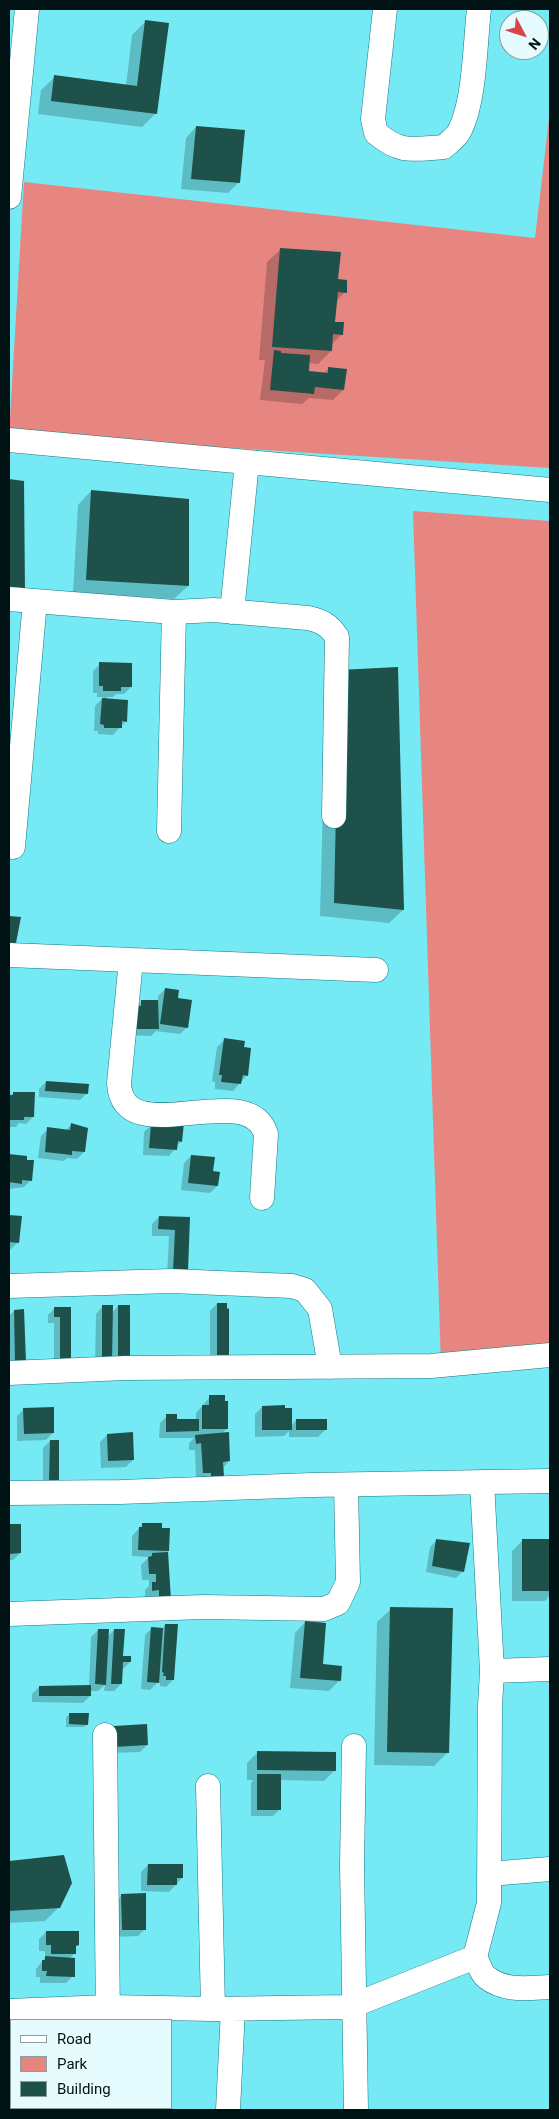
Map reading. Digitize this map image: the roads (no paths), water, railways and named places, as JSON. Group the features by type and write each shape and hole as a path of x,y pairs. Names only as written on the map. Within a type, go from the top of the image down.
{"street":[{"path":"9,197 11,155 27,9"},
{"path":"385,9 373,118 376,133 390,145 403,150 444,147 459,132 465,117 470,91 479,9"},
{"path":"9,440 550,490"},
{"path":"232,612 247,462"},
{"path":"9,600 174,612 214,610 308,618 322,621 330,627 337,637 334,816"},
{"path":"13,848 35,601"},
{"path":"169,831 174,612"},
{"path":"9,955 376,970"},
{"path":"131,960 118,1083 119,1094 126,1105 139,1112 161,1115 236,1111 254,1117 263,1124 266,1134 262,1198"},
{"path":"9,1286 171,1281 292,1286 305,1290 320,1309 330,1367"},
{"path":"9,1373 125,1368 431,1366 550,1355"},
{"path":"9,1493 120,1492 346,1484 550,1481"},
{"path":"482,1482 492,1671 489,1903 475,1956 485,1976 501,1984 516,1989 550,1987"},
{"path":"9,1614 203,1607 324,1609 338,1603 348,1582 346,1484"},
{"path":"492,1671 550,1670"},
{"path":"105,1735 108,2014"},
{"path":"354,1746 352,1865 356,2110"},
{"path":"208,1786 228,2110"},
{"path":"489,1874 550,1869"},
{"path":"9,2011 108,2014 223,2009 320,2008 354,2005 475,1956"}]}
